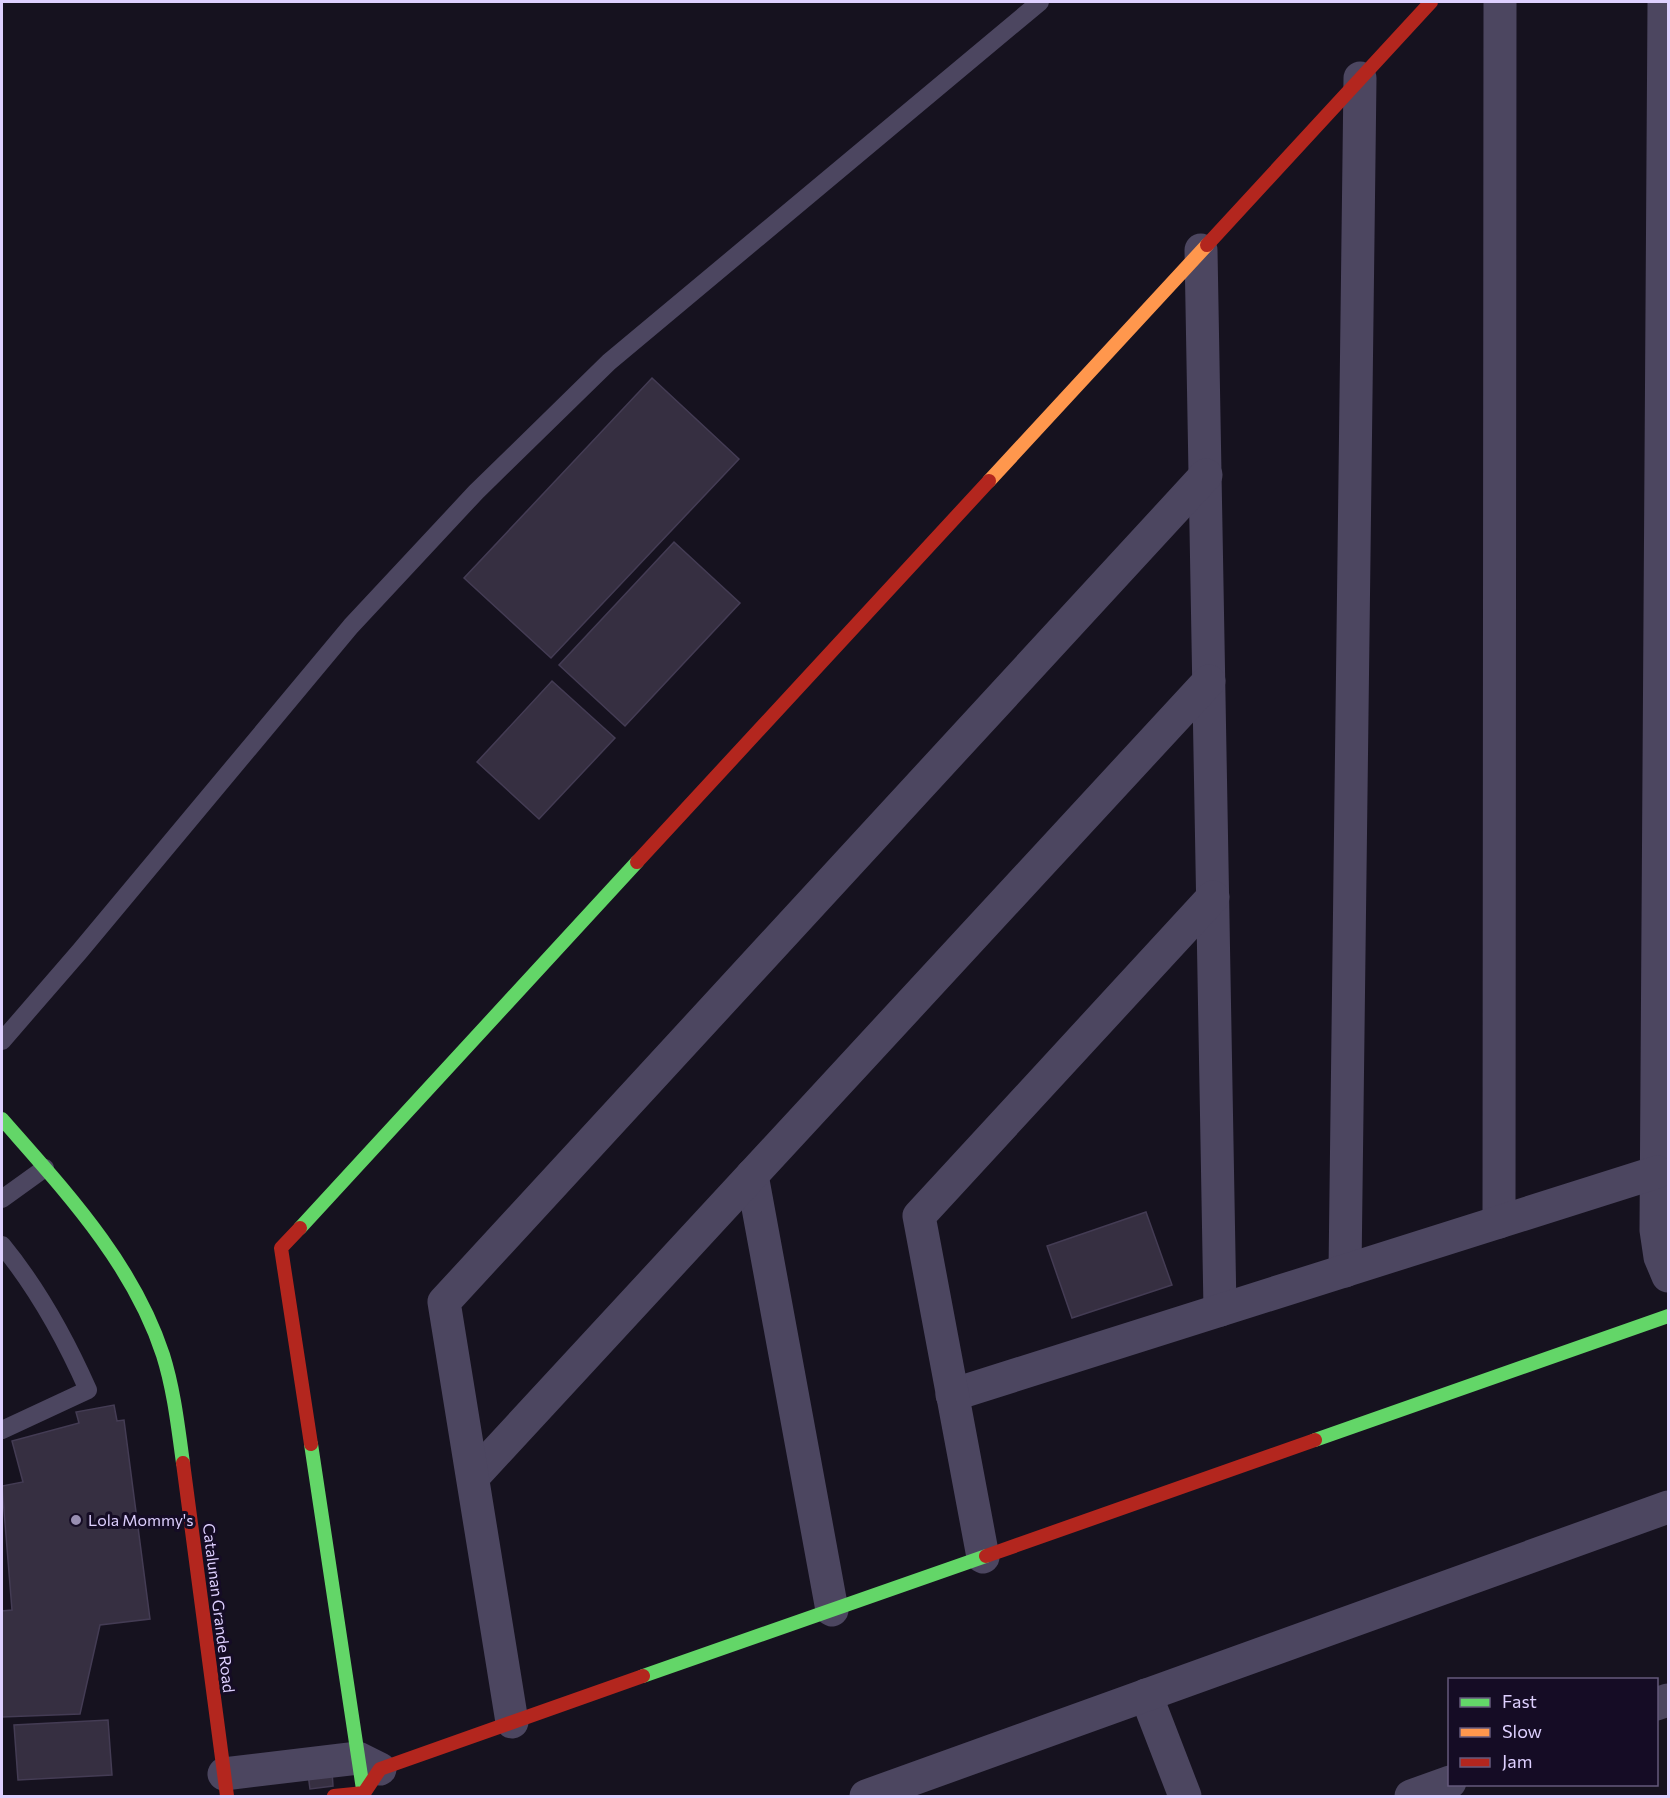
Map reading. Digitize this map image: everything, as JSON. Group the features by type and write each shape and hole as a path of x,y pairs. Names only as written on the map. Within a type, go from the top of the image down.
{"street":[{"path":"367,1779 281,1248 1431,2"},
{"path":"1499,1222 1500,2"},
{"path":"1664,2 1656,1230 1660,1257 1668,1276"},
{"path":"1345,1271 1360,78"},
{"path":"1201,250 1220,1310"},
{"path":"512,1722 444,1302 1206,475"},
{"path":"473,1477 1209,681"},
{"path":"983,1557 918,1216 1213,897"},
{"name":"Catalunan Grande Road","path":"2,1119 89,1219 113,1251 135,1289 163,1355 182,1454 226,1785"},
{"path":"952,1395 1657,1172"},
{"path":"752,1175 832,1610"},
{"path":"333,1797 367,1779 512,1722 1668,1316"},
{"path":"867,1797 1668,1507"},
{"path":"1146,1695 1185,1797"},
{"path":"226,1785 367,1779"},
{"path":"1411,1797 1448,1782"}],"lane":[{"path":"2,1041 351,626 476,492 609,362 1040,2"},
{"path":"2,1199 45,1168"},
{"path":"2,1245 51,1316 88,1390 2,1430"}],"building":[{"path":"652,378 739,459 551,658 464,578"},
{"path":"674,542 740,603 625,726 559,665"},
{"path":"552,681 615,738 539,819 477,762"},
{"path":"1146,1212 1172,1285 1072,1318 1047,1246"},
{"path":"114,1405 117,1421 124,1420 150,1619 100,1625 80,1714 2,1717 2,1611 12,1610 2,1486 23,1482 12,1441 79,1423 76,1412"},
{"path":"108,1720 112,1775 18,1780 14,1725"},
{"path":"332,1771 333,1786 310,1789 308,1774"}],"traffic: fast":[{"path":"300,1228 637,862"},
{"path":"2,1119 73,1201 134,1289 150,1321 167,1368 183,1463"},
{"path":"1315,1440 1668,1316"},
{"path":"311,1444 364,1796"},
{"path":"643,1676 986,1556"}],"traffic: slow":[{"path":"989,481 1207,245"}],"traffic: jam":[{"path":"1207,245 1431,2"},
{"path":"637,862 989,481"},
{"path":"300,1228 281,1248 311,1444"},
{"path":"986,1556 1315,1440"},
{"path":"183,1463 227,1796"},
{"path":"334,1796 364,1793 380,1769 643,1676"}],"place":[{"name":"Lola Mommy's","path":"76,1520"}]}
